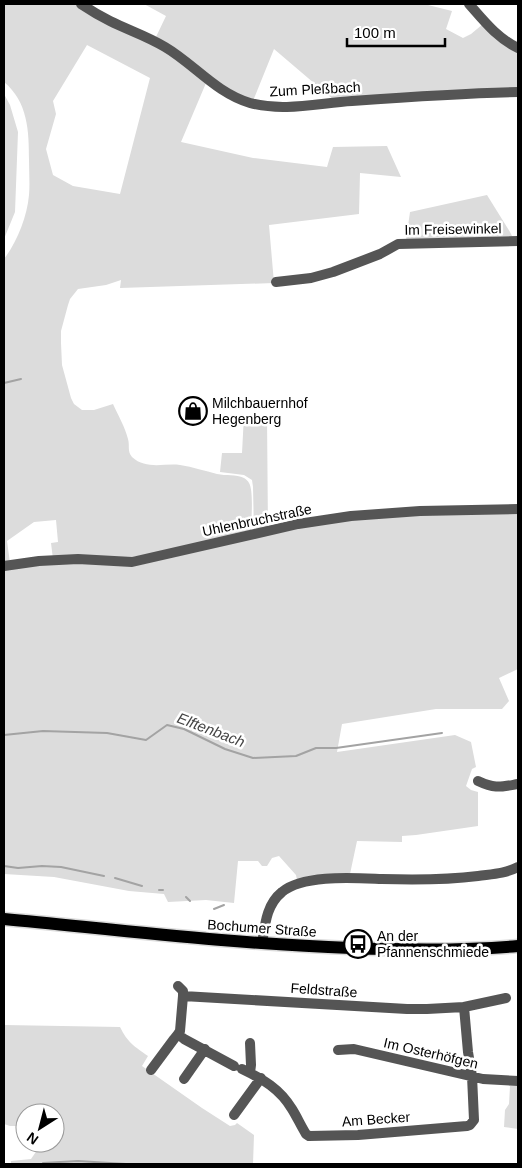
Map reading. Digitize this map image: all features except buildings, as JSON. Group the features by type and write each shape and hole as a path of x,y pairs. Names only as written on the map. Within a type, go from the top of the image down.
{"main road":[{"name":"Bochumer Straße","path":"4,919 262,944 433,950 518,946"}],"street":[{"name":"Zum Pleßbach","path":"81,4 111,22 166,48 216,86 251,103 290,107 439,94 518,92"},
{"path":"469,4 496,34 518,48"},
{"name":"Im Freisewinkel","path":"276,282 311,278 333,272 380,254 398,244 518,241"},
{"name":"Uhlenbruchstraße","path":"4,566 39,561 78,559 132,562 298,524 351,516 420,511 518,509"},
{"path":"478,781 495,787 518,784"},
{"path":"262,944 266,917 272,903 282,891 295,884 313,880 336,879 470,877 507,872 518,867"},
{"name":"Feldstraße","path":"151,1070 180,1031 180,991 407,1009 464,1007 506,998"},
{"path":"464,1007 472,1076"},
{"path":"178,1034 184,1039 242,1069 251,1065 250,1043"},
{"path":"184,1079 204,1049"},
{"name":"Im Osterhöfgen","path":"338,1050 354,1049 483,1079 518,1081"},
{"name":"Am Becker","path":"242,1069 261,1078 283,1096 306,1134 310,1136 366,1134 470,1125 474,1120 472,1076"},
{"path":"234,1115 261,1078"}],"shaded area":[{"path":"4,4 78,4 164,50 206,83 181,142 253,158 327,167 333,147 387,146 401,177 360,173 359,214 269,225 274,283 120,288 121,280 106,285 78,289 70,299 61,331 61,343 62,365 74,404 82,410 94,410 113,404 127,435 130,453 137,461 149,465 180,465 245,479 251,487 251,533 140,559 53,559 51,543 58,542 56,520 34,522 7,541 10,563 4,564 4,259 13,245 24,220 28,203 29,182 26,118 18,99 4,82","holes":["87,45 150,78 120,194 73,186 53,175 46,149 56,114 53,101"]},
{"path":"144,4 424,4 452,11 446,29 463,38 483,24 518,51 518,90 335,101 274,49 253,101 239,96 155,39 166,16"},
{"path":"4,94 10,105 18,132 15,212 4,239"},
{"path":"487,195 512,236 406,240 410,212"},
{"path":"244,415 267,417 268,530 254,533 252,480 244,475 220,472 222,453 242,453"},
{"path":"518,511 518,669 499,678 509,701 502,709 436,709 342,724 337,752 455,735 471,742 476,767 472,769 466,786 478,792 478,826 402,836 402,842 357,841 350,874 297,880 296,875 279,856 272,858 267,866 262,866 258,861 238,861 234,903 206,900 168,902 164,894 129,891 54,877 4,874 4,568 40,564 106,562 284,529 377,516"},
{"path":"4,1025 120,1027 132,1044 148,1056 142,1066 230,1126 237,1123 254,1135 253,1164 11,1164 11,1161 31,1159 35,1153 65,1153 65,1103 15,1103 15,1126 4,1124"},
{"path":"510,1086 518,1086 518,1129 504,1127 505,1110 509,1104"}],"waterway":[{"path":"4,383 21,379"},
{"name":"Elftenbach","path":"4,735 43,731 107,733 146,740 167,725 184,729 225,749 253,758 296,756 316,748 336,748 442,733"},
{"path":"4,866 18,868 61,867 104,876"},
{"path":"115,878 142,886"},
{"path":"186,897 190,901"},
{"path":"214,909 224,905"},
{"path":"43,1164 78,1161 126,1164"}],"place":[{"name":"Milchbauernhof Hegenberg","path":"193,411"},
{"name":"An der Pfannenschmiede","path":"358,944"}]}
